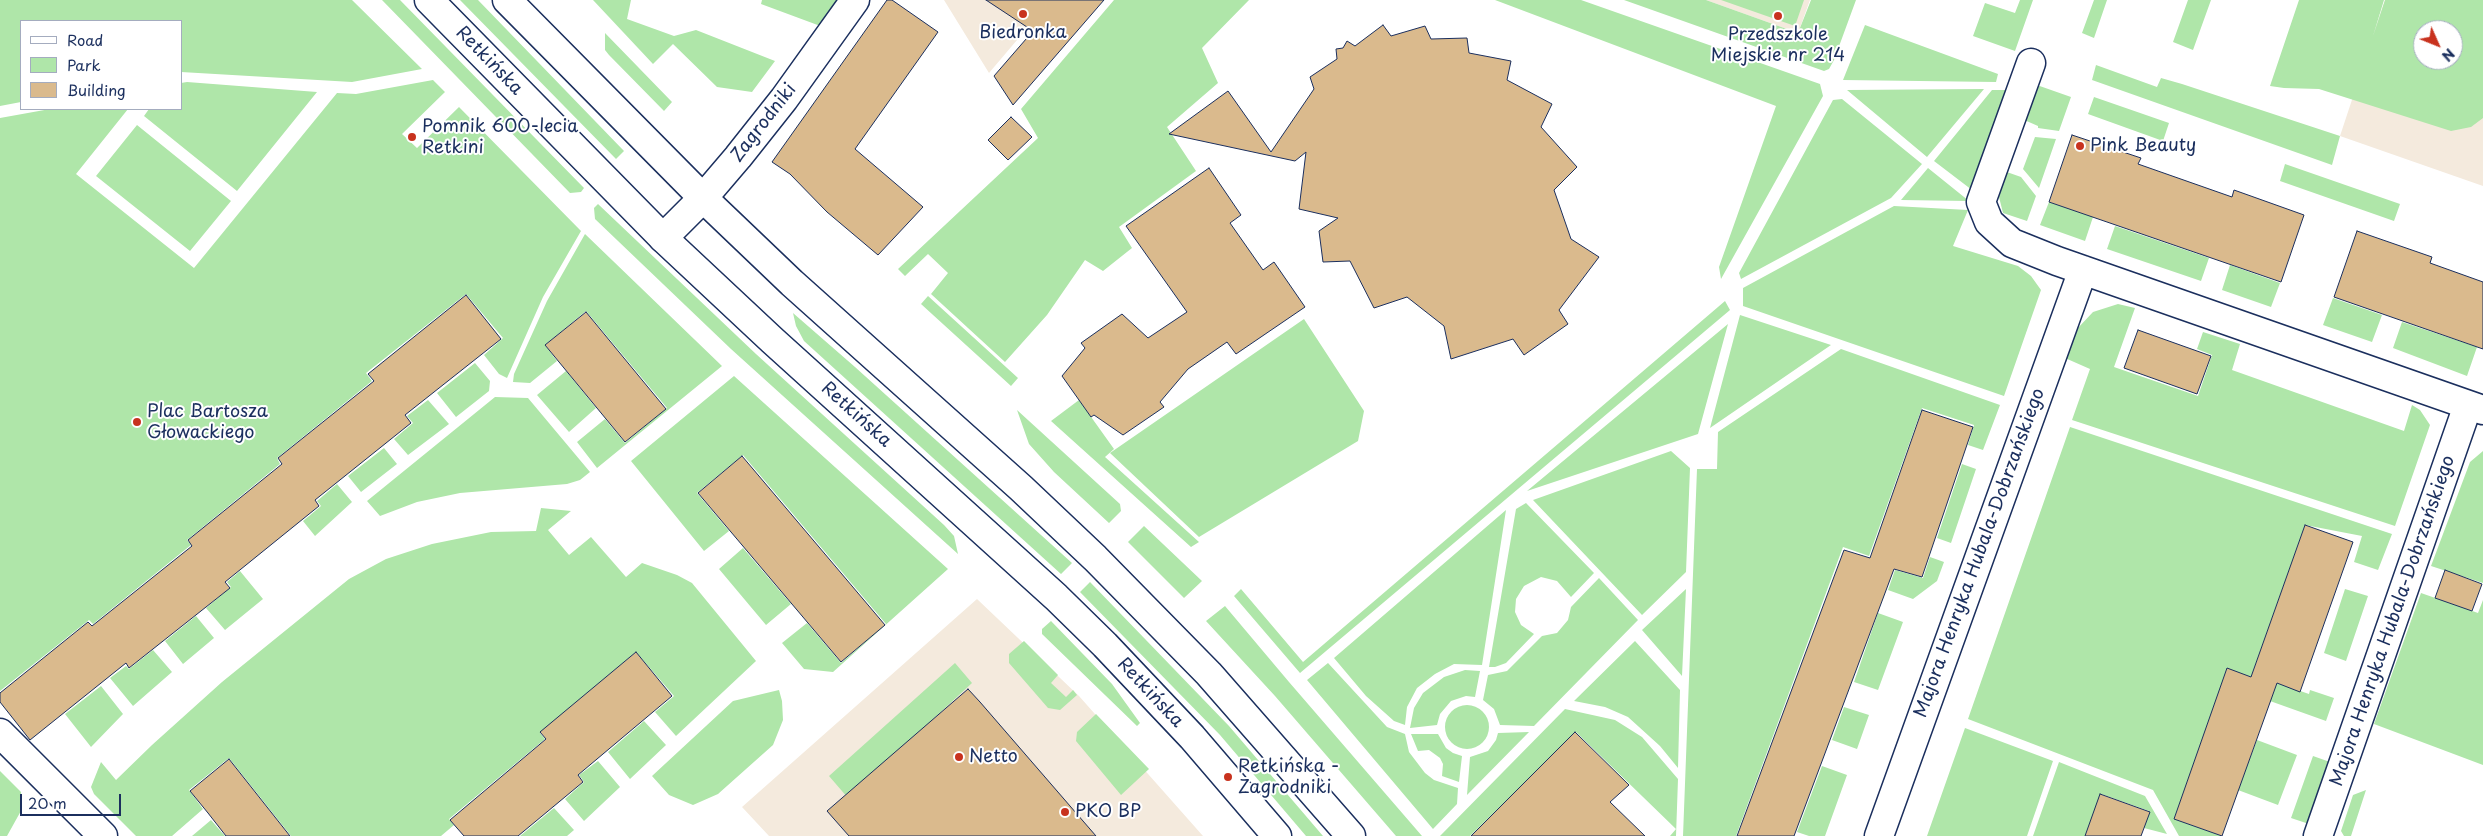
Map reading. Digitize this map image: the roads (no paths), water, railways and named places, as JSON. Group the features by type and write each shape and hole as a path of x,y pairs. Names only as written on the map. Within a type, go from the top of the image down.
{"street":[{"name":"Retkińska","path":"429,0 663,238 1084,625 1192,737 1277,836"},
{"path":"507,0 703,198 792,283 1027,494 1095,558 1209,674 1351,836"},
{"name":"Zagrodniki","path":"663,238 703,198 784,99 855,0"},
{"name":"Majora Henryka Hubala-Dobrzańskiego","path":"2030,63 1981,202 1989,222 2012,243 2082,270 2476,408 2318,836"},
{"name":"Majora Henryka Hubala-Dobrzańskiego","path":"1879,836 2082,270"},
{"path":"0,733 102,836"}],"place":[{"name":"Biedronka","path":"1023,14"},
{"name":"Przedszkole Miejskie nr 214","path":"1778,16"},
{"name":"Pomnik 600-lecia Retkini","path":"412,137"},
{"name":"Pink Beauty","path":"2080,146"},
{"name":"Plac Bartosza Głowackiego","path":"137,422"},
{"name":"Netto","path":"959,757"},
{"name":"Retkińska - Zagrodniki","path":"1228,777"},
{"name":"PKO BP","path":"1065,812"}]}
